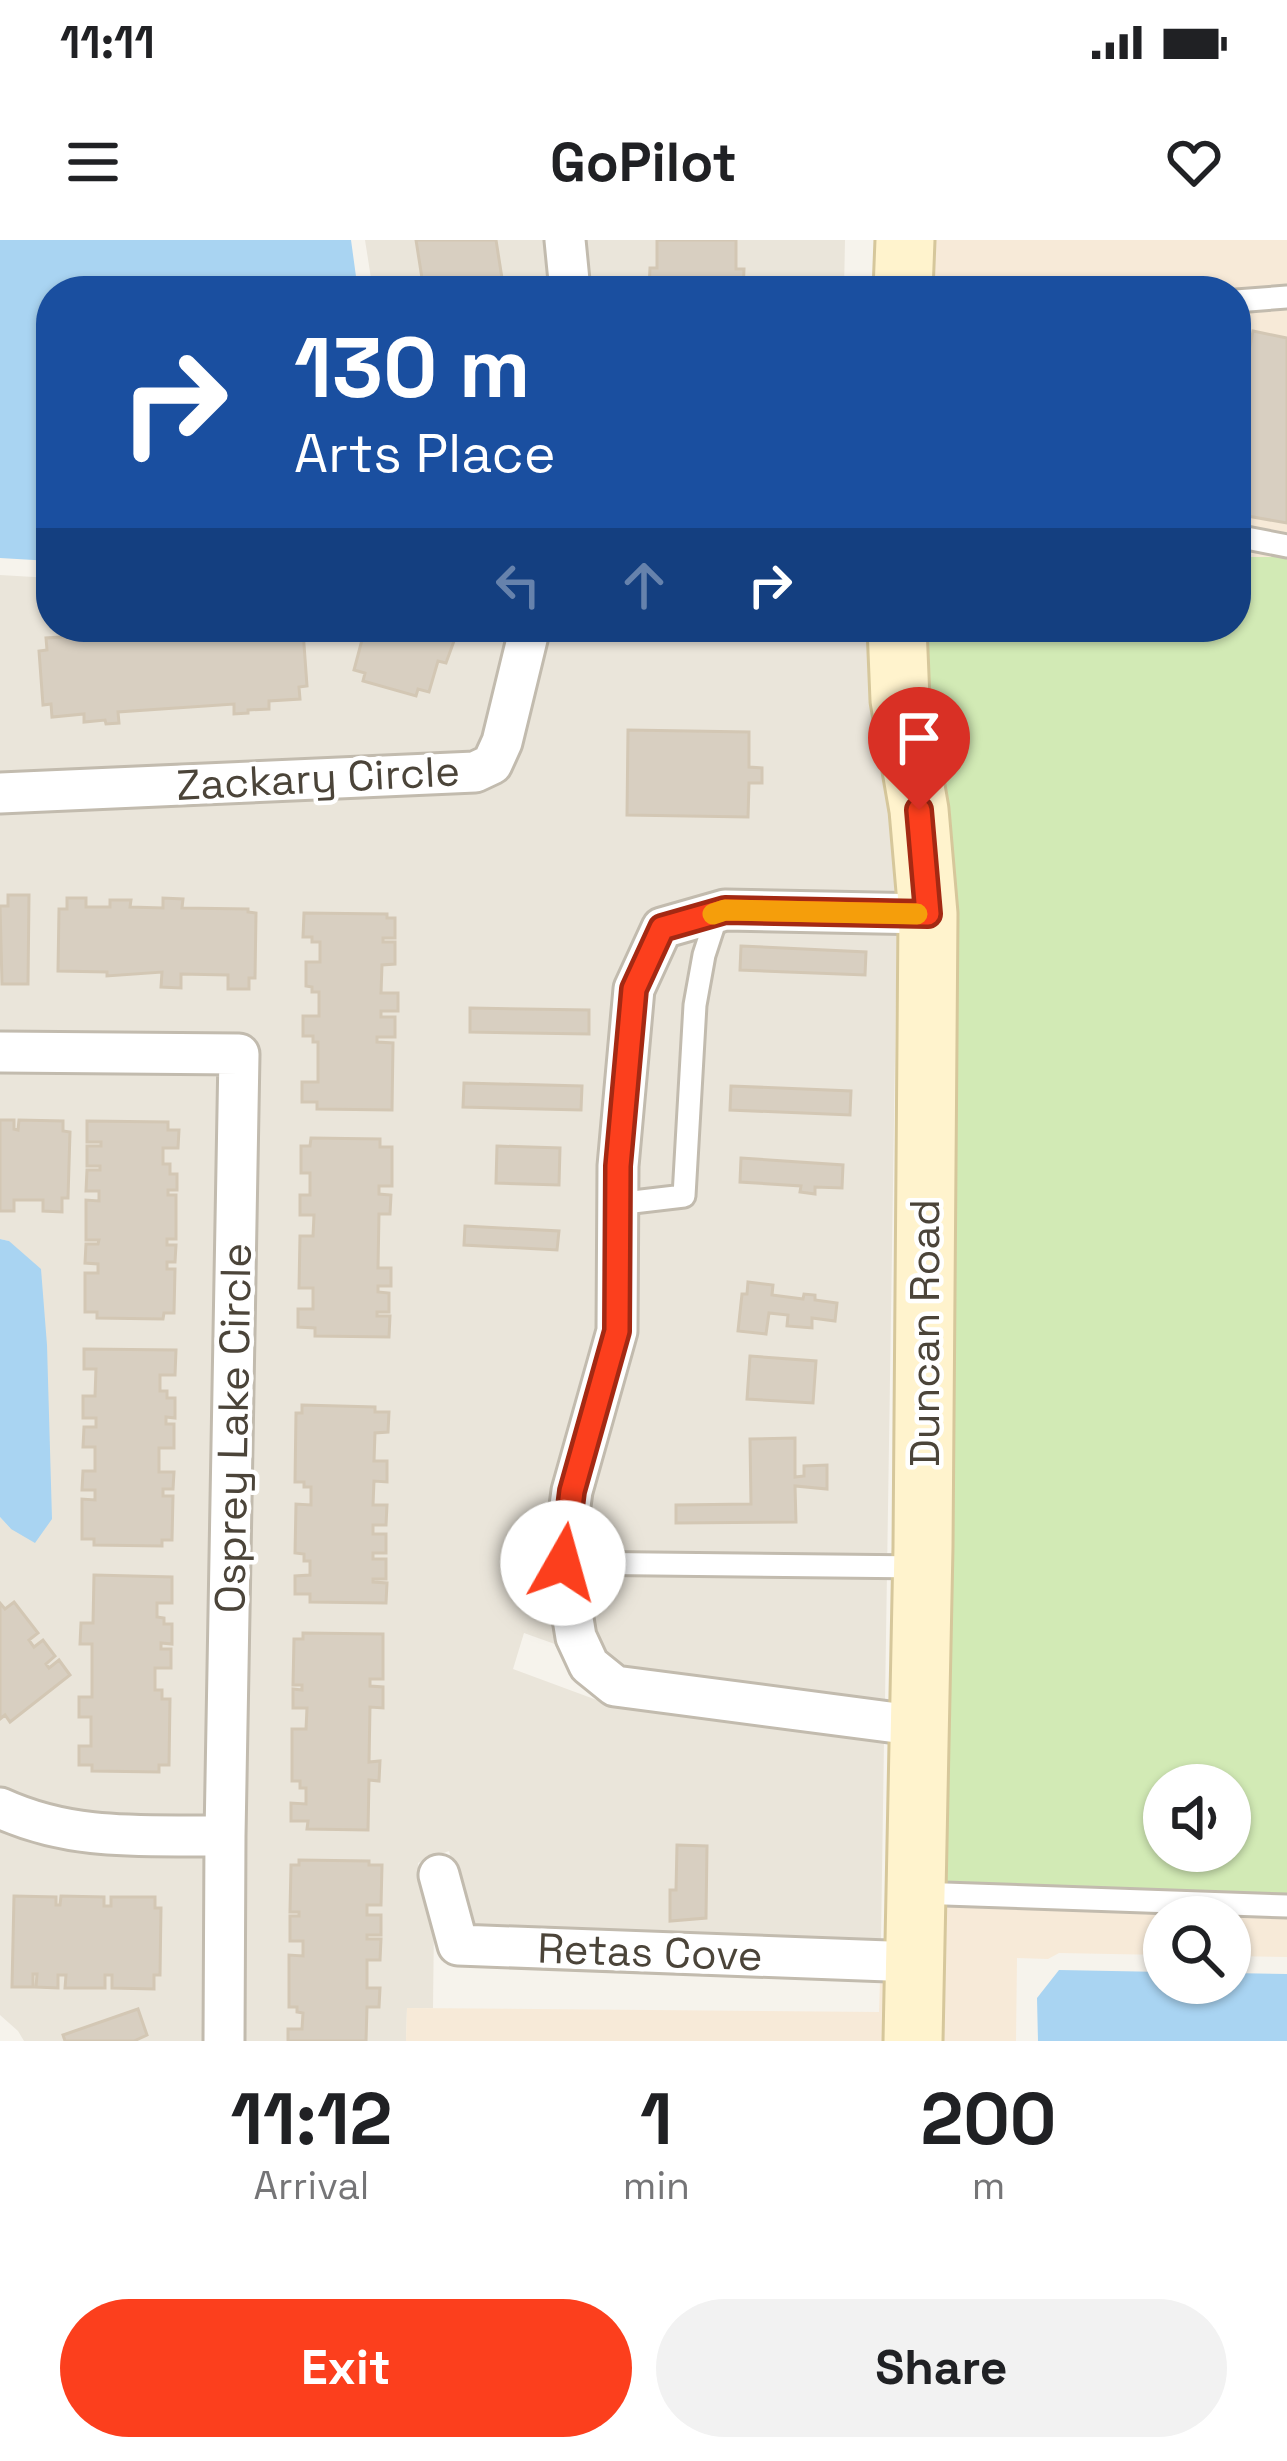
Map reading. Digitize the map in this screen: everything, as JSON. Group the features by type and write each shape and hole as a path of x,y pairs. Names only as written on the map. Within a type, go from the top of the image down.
{"street":[{"path":"565,240 569,276"},
{"path":"903,276 904,240"},
{"name":"Zackary Circle","path":"0,793 475,772 491,764 502,742 526,642"},
{"name":"Duncan Road","path":"898,642 900,700 919,810 928,914 913,2041"},
{"path":"920,1726 615,1686 589,1665 576,1637 563,1563 572,1491 617,1331 616,1204 634,989 662,928 725,910 928,914"},
{"name":"Osprey Lake Circle","path":"0,1052 239,1054 224,2041"},
{"path":"0,1808 36,1824 73,1832 225,1837"},
{"name":"Retas Cove","path":"439,1875 458,1945 915,1962"}],"lane":[{"path":"1251,300 1287,297"},
{"path":"1251,539 1287,546"},
{"path":"616,1204 684,1196 694,1005 718,912"},
{"path":"563,1563 922,1567"},
{"path":"916,1893 1287,1906"}],"shaded area":[{"path":"365,240 845,240 844,276 371,276"},
{"path":"922,240 1287,240 1287,557 1251,557 1251,276 921,276"},
{"path":"0,575 36,577 36,642 882,642 899,796 885,1702 619,1667 524,1633 513,1669 613,1706 884,1741 881,1941 471,1926 449,1851 418,1863 434,1922 433,2008 407,2008 406,2041 24,2041 0,2015 0,1517 11,1529 9,1241 0,1239"},
{"path":"933,1900 1143,1907 1143,1955 1059,1953 1048,1959 1017,1958 1016,2041 929,2041"},
{"path":"1251,1910 1287,1911 1287,1957 1251,1956"},
{"path":"880,1980 897,1980 896,2041 406,2041 407,2008 879,2012"}],"green space":[{"path":"1251,557 1287,557 1287,1911 1251,1910 1251,1896 1143,1896 1143,1907 933,1900 915,642 1251,642"}],"water":[{"path":"0,240 351,240 356,276 36,276 36,560 0,558"},
{"path":"0,1239 9,1241 41,1269 52,1519 35,1543 0,1517"},
{"path":"1059,1970 1143,1972 1143,2004 1251,2004 1251,1973 1287,1974 1287,2041 1038,2041 1037,1998"}],"building":[{"path":"416,240 496,240 502,276 422,276"},
{"path":"657,240 736,240 736,269 744,269 744,276 650,276 650,268 657,268"},
{"path":"1253,331 1287,338 1287,523 1251,517"},
{"path":"46,642 304,642 307,686 299,687 300,699 269,701 269,709 248,713 234,714 234,704 118,712 119,723 84,722 84,714 52,717 51,704 43,705 39,651 47,650"},
{"path":"361,642 454,642 446,663 438,661 429,692 418,689 416,696 363,681 365,673 354,670"},
{"path":"628,730 749,732 749,767 762,768 762,783 749,783 748,817 627,815"},
{"path":"8,895 29,895 28,984 2,984 0,906 8,906"},
{"path":"67,898 86,898 86,907 110,907 110,900 131,900 130,907 163,908 163,898 183,899 182,908 248,909 256,913 255,978 249,978 249,989 228,989 228,975 181,974 181,988 161,987 162,972 107,976 107,972 58,971 59,909 67,909"},
{"path":"304,913 395,918 395,938 383,938 383,942 395,942 395,964 382,965 381,993 398,993 398,1011 381,1011 381,1017 395,1017 395,1037 377,1037 377,1042 393,1043 392,1110 317,1109 317,1102 302,1102 302,1082 318,1082 318,1042 313,1042 313,1036 303,1036 303,1016 319,1016 319,992 306,986 306,962 320,962 320,942 303,937"},
{"path":"741,946 866,952 865,975 740,970"},
{"path":"470,1008 589,1010 589,1034 470,1032"},
{"path":"464,1083 582,1086 581,1110 463,1107"},
{"path":"731,1086 851,1091 850,1115 730,1110"},
{"path":"0,1120 14,1120 18,1130 19,1120 63,1121 63,1131 70,1132 68,1198 62,1198 62,1212 43,1211 43,1200 14,1200 14,1211 0,1211"},
{"path":"87,1121 168,1122 168,1130 179,1130 178,1148 163,1148 163,1164 170,1164 170,1174 177,1174 177,1190 168,1190 168,1195 176,1195 176,1239 167,1239 167,1245 176,1245 175,1262 167,1262 167,1269 175,1269 174,1313 164,1313 163,1319 97,1318 97,1312 85,1312 85,1273 98,1273 98,1264 85,1263 86,1244 99,1240 86,1240 86,1200 99,1201 99,1191 86,1191 87,1170 100,1170 100,1166 87,1166 87,1146 101,1146 101,1142 87,1142"},
{"path":"311,1138 380,1139 380,1147 392,1147 392,1186 379,1186 379,1194 391,1195 390,1214 379,1214 378,1268 391,1268 391,1286 378,1286 378,1292 389,1293 389,1312 377,1312 377,1316 390,1316 389,1337 315,1336 315,1328 298,1327 298,1309 313,1309 313,1288 299,1288 300,1236 313,1236 314,1215 300,1215 300,1195 310,1195 310,1173 301,1173 301,1146 310,1146"},
{"path":"497,1146 560,1148 559,1185 496,1183"},
{"path":"741,1158 843,1165 842,1188 815,1187 815,1194 800,1192 801,1186 740,1182"},
{"path":"465,1226 559,1231 557,1250 464,1245"},
{"path":"748,1282 773,1285 772,1295 803,1299 804,1294 815,1295 815,1300 837,1303 835,1321 812,1318 812,1328 787,1326 788,1315 769,1313 766,1334 738,1331"},
{"path":"84,1349 176,1350 175,1375 160,1375 160,1391 175,1398 175,1418 166,1417 166,1424 174,1424 174,1448 159,1448 159,1472 174,1472 173,1489 163,1489 163,1496 173,1496 172,1540 162,1540 162,1546 94,1545 94,1539 82,1539 82,1499 95,1500 95,1490 82,1490 83,1471 95,1471 95,1447 83,1447 84,1427 96,1427 96,1418 83,1418 83,1396 95,1396 96,1369 84,1369"},
{"path":"750,1356 816,1361 813,1403 747,1399"},
{"path":"302,1405 375,1407 375,1412 389,1412 388,1432 375,1433 374,1461 387,1461 387,1482 374,1481 373,1505 387,1505 386,1525 373,1525 373,1534 386,1534 386,1553 373,1553 373,1559 386,1559 386,1579 373,1582 387,1583 386,1603 310,1602 310,1594 295,1594 295,1576 310,1575 310,1561 295,1553 296,1504 311,1505 311,1487 295,1482 296,1413 302,1413"},
{"path":"795,1438 795,1477 804,1476 804,1466 827,1465 827,1489 795,1486 796,1522 676,1523 676,1505 751,1504 750,1439"},
{"path":"94,1575 172,1577 172,1603 157,1603 157,1617 172,1624 172,1644 161,1643 161,1649 171,1649 171,1668 155,1668 155,1690 162,1690 162,1699 170,1699 169,1765 159,1765 159,1772 92,1771 92,1765 79,1765 79,1746 91,1746 91,1717 79,1717 79,1697 92,1697 92,1644 80,1644 81,1623 93,1623"},
{"path":"14,1602 38,1633 29,1640 34,1647 43,1640 55,1656 46,1664 49,1668 59,1660 70,1675 10,1722 5,1715 0,1719 0,1603 5,1609"},
{"path":"303,1633 383,1634 383,1679 370,1679 370,1686 383,1687 383,1708 370,1707 369,1762 380,1761 379,1781 369,1780 368,1830 307,1829 308,1821 291,1821 291,1803 306,1804 306,1788 292,1781 292,1729 306,1729 307,1708 293,1708 293,1689 302,1690 302,1685 293,1685 294,1639 303,1639"},
{"path":"677,1845 707,1846 706,1918 670,1921"},
{"path":"299,1860 382,1865 381,1905 367,1905 367,1915 381,1915 381,1935 367,1935 367,1939 381,1939 380,1960 367,1960 367,1988 380,1988 379,2007 367,2007 366,2041 288,2041 288,2029 302,2029 303,2013 289,2007 289,1955 303,1956 303,1941 290,1941 290,1916 299,1916 299,1912 290,1912 291,1865 299,1865"},
{"path":"14,1896 56,1897 56,1905 61,1896 104,1897 104,1906 111,1906 111,1897 155,1897 155,1908 161,1908 160,1975 154,1975 154,1989 112,1988 112,1975 105,1975 105,1988 65,1988 66,1975 58,1975 58,1988 36,1987 37,1974 33,1974 33,1987 12,1987"},
{"path":"138,2009 147,2035 134,2041 65,2041 63,2035"}],"slow traffic":[{"path":"713,914 725,910 917,914"}],"route":[{"path":"563,1563 572,1491 617,1331 616,1204 634,989 662,928 725,910 928,914 919,810"}]}
